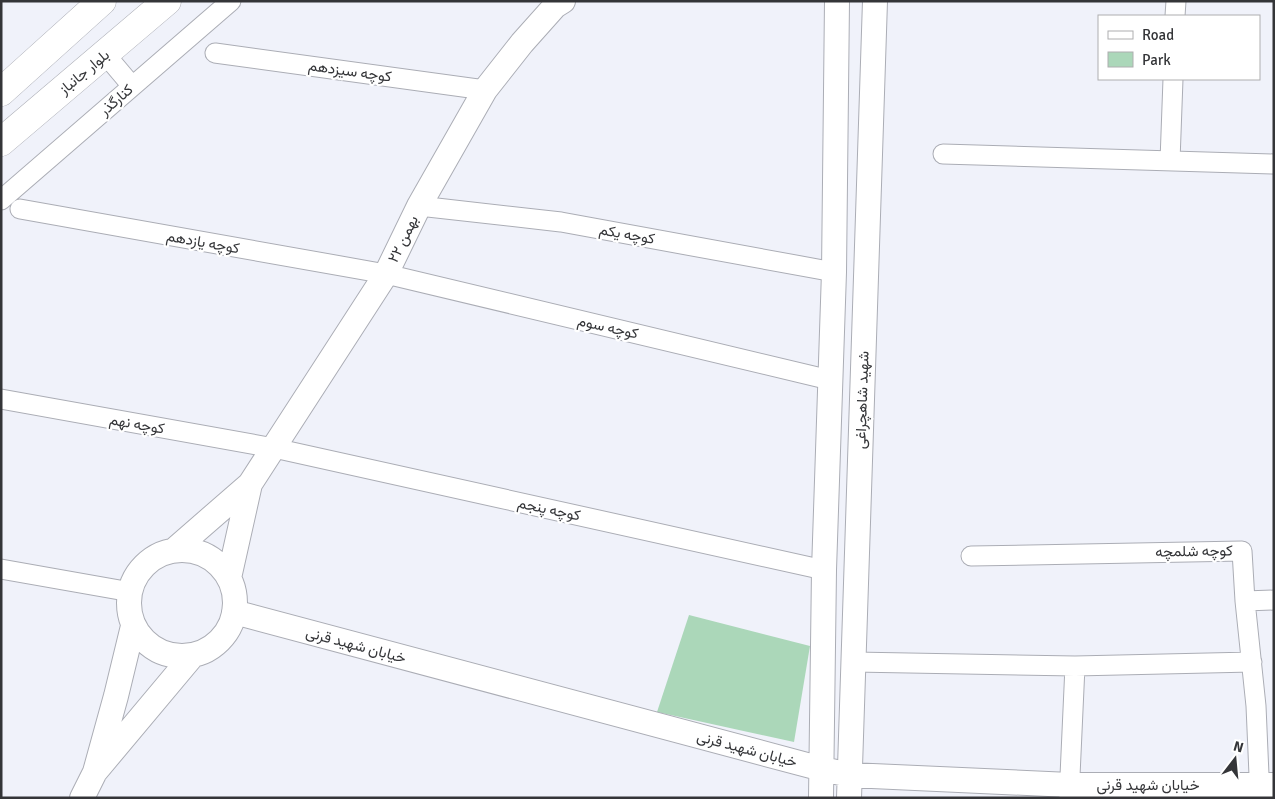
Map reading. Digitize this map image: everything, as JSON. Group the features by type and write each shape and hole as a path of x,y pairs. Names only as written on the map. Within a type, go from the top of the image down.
{"main road":[{"path":"1,92 102,1"},
{"name":"بلوار جانباز","path":"1,142 167,1"}],"street":[{"name":"کنارگذر","path":"1,200 231,1"},
{"name":"۲۲ بهمن","path":"250,484 386,274 419,206 485,90 522,43 555,6 563,1"},
{"path":"821,798 824,570 834,272 837,1"},
{"name":"شهید شاهچراغی","path":"850,786 875,1"},
{"path":"1175,15 1176,1"},
{"name":"کوچه سیزدهم","path":"215,53 485,90"},
{"path":"105,54 132,86"},
{"path":"1170,161 1173,80"},
{"path":"943,154 1274,164"},
{"name":"کوچه یکم","path":"419,206 562,222 834,272"},
{"name":"کوچه یازدهم","path":"20,209 386,274"},
{"name":"کوچه سوم","path":"386,274 830,380"},
{"name":"کوچه نهم","path":"1,399 274,448"},
{"name":"کوچه پنجم","path":"274,448 824,570"},
{"path":"173,551 250,484"},
{"path":"229,578 250,484"},
{"path":"82,798 95,772 116,696 133,626 130,610 130,592 136,577 145,565 158,556 173,551 188,551 203,555 218,564 229,578 235,595 234,612 229,627 220,640 207,650 193,655 161,652 146,642 133,626"},
{"name":"کوچه شلمچه","path":"971,556 1242,551 1245,601 1264,789"},
{"path":"1,569 130,592"},
{"path":"1245,601 1274,600"},
{"name":"خیابان شهید قرنی","path":"234,612 822,769 850,786 1070,791 1264,789"},
{"path":"95,772 193,655"},
{"path":"854,662 1075,666 1252,662"},
{"path":"1070,791 1075,666"}],"green space":[{"path":"689,615 810,646 794,742 657,712"}]}
